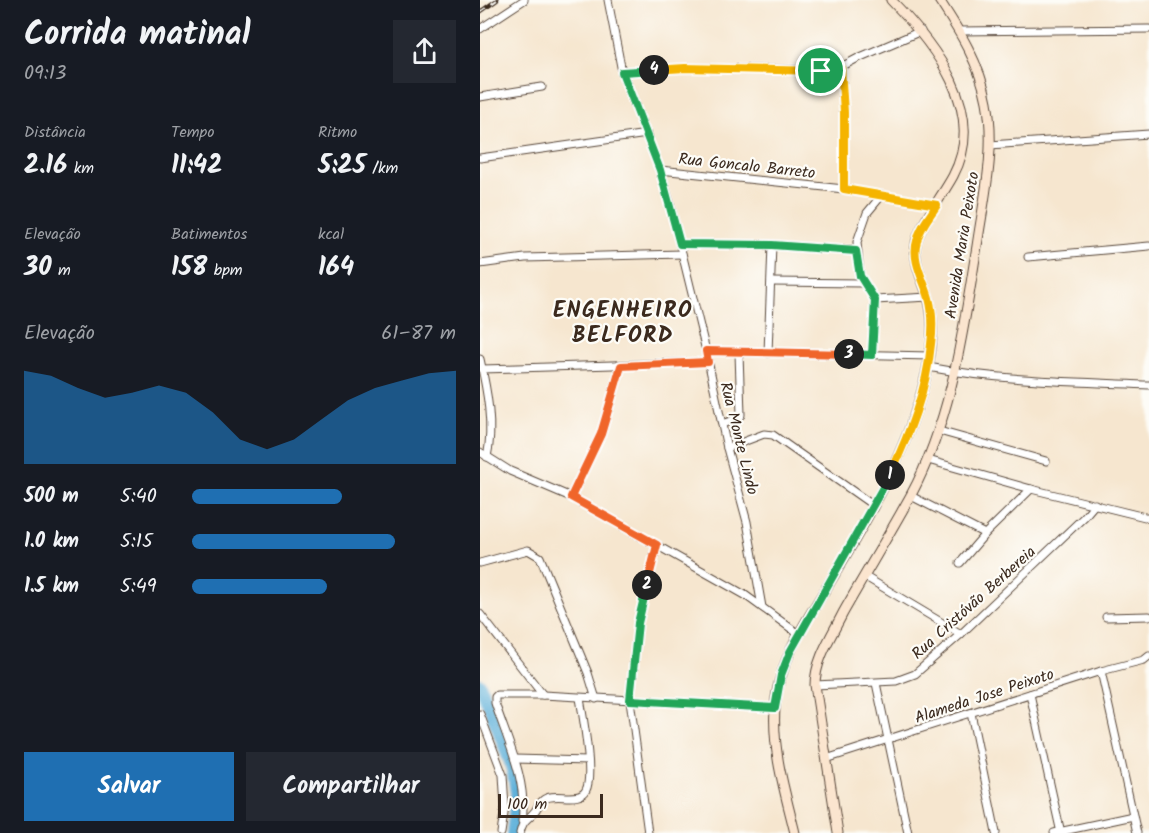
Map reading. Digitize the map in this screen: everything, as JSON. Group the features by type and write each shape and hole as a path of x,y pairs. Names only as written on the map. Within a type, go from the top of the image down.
{"main road":[{"path":"795,833 776,748 775,708 785,663 874,506 908,433 928,367 932,322 915,246 921,230 959,162 963,139 963,120 957,95 947,70 921,31 891,0"},
{"name":"Avenida Maria Peixoto","path":"838,833 815,685 817,670 821,657 864,576 910,496 939,431 955,372 986,186 990,145 989,113 985,89 960,31 939,0"}],"street":[{"path":"480,29 524,0"},
{"name":"Rua Monte Lindo","path":"608,0 622,72 660,170 680,244 727,448 747,522 762,607"},
{"path":"960,31 1149,29"},
{"path":"622,72 685,68 821,71 841,67 921,31"},
{"path":"841,67 844,112 844,189"},
{"path":"480,97 542,87"},
{"path":"480,158 646,134"},
{"path":"990,145 1149,134"},
{"name":"Rua Goncalo Barreto","path":"660,170 844,189 937,205"},
{"path":"872,355 875,300 863,283 856,251 863,221 882,195"},
{"path":"680,244 772,245 856,251"},
{"path":"768,353 772,245"},
{"path":"1028,257 1149,246"},
{"path":"480,264 525,258 682,254"},
{"path":"772,282 863,283"},
{"path":"875,300 928,297"},
{"path":"706,351 930,356"},
{"path":"722,424 741,415 739,353"},
{"path":"480,360 490,430 487,457"},
{"path":"482,369 708,362"},
{"path":"571,497 601,434 621,366"},
{"path":"928,367 955,372 1059,382 1149,385"},
{"path":"939,431 1046,461"},
{"path":"727,448 764,434 773,435 874,506"},
{"path":"480,452 510,471 571,497 745,595 800,635"},
{"path":"928,460 1031,489 1149,518"},
{"path":"960,563 985,534 1031,489"},
{"path":"910,496 985,534"},
{"name":"Rua Cristóvão Berbereia","path":"815,685 896,681 915,674 961,634 1095,504"},
{"path":"648,833 630,700 638,623 657,545"},
{"path":"480,563 528,550 540,557 588,673 596,699"},
{"path":"864,576 961,634"},
{"path":"480,614 543,695"},
{"path":"1106,617 1149,616"},
{"name":"Alameda Jose Peixoto","path":"826,759 1101,671 1144,660 1149,656"},
{"path":"1101,671 1137,833"},
{"path":"876,683 908,833"},
{"path":"1030,694 1058,832 1133,816"},
{"path":"520,833 523,804 515,759 495,703 495,697 543,695 775,708"},
{"path":"522,822 534,812 544,798 578,796 585,793 589,780 588,761 580,698"},
{"path":"971,713 996,833"},
{"path":"480,714 502,775 505,807 501,833"},
{"path":"515,759 588,761"}],"waterway":[{"path":"480,684 511,766 516,793 512,833"}],"railway":[{"path":"480,12 497,0"}],"district":[{"name":"ENGENHEIRO BELFORD","path":"623,322"}],"route":[{"path":"841,67 844,89 844,189 937,205 921,230 915,246 932,322 928,367 918,406 901,452 885,485 785,663 778,686 775,708 630,700 638,623 657,545 571,497 608,417 621,366 708,362 706,351 872,355 875,300 860,276 856,251 772,245 680,244 660,170 622,72 685,68 821,71 841,67"}]}
